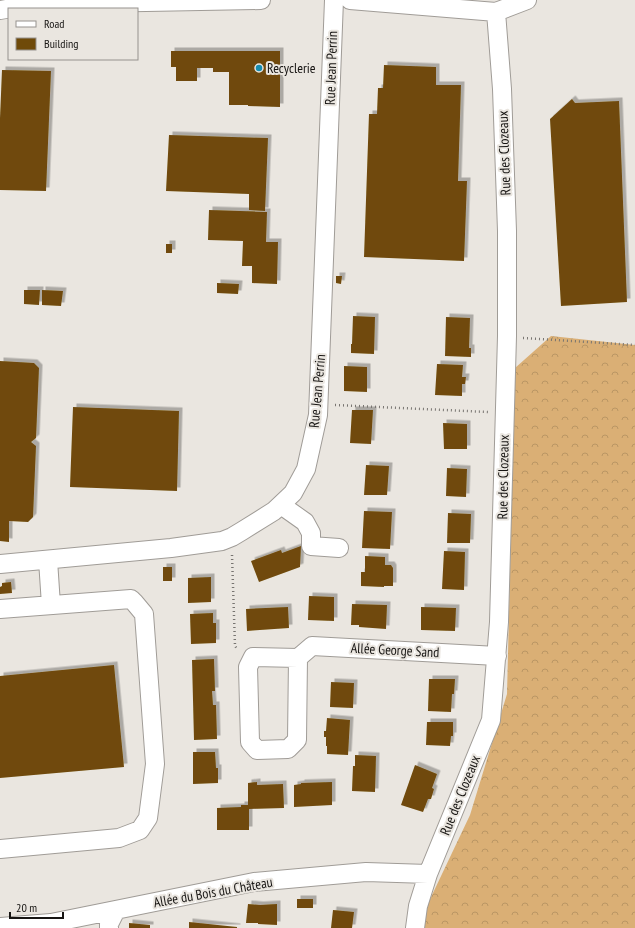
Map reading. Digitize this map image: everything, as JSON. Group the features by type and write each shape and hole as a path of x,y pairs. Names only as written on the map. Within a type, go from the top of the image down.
{"street":[{"path":"12,8 36,4 261,0"},
{"name":"Rue Jean Perrin","path":"0,564 171,548 222,541 242,531 274,511 293,493 306,469 319,404 334,0"},
{"path":"350,0 496,12 527,0"},
{"name":"Rue des Clozeaux","path":"415,928 418,906 428,874 491,720 497,656 507,336 507,231 502,89 496,12"},
{"path":"281,505 305,522 311,533 311,546 339,548"},
{"path":"48,560 51,606"},
{"path":"0,609 131,599 144,614 156,764 148,818 140,830 119,838 0,849"},
{"name":"Allée George Sand","path":"298,658 312,646 497,656"},
{"path":"253,657 298,658 297,740 288,749 257,750 250,742 248,667 253,657"},
{"name":"Allée du Bois du Château","path":"0,927 51,923 254,882 366,872 428,874"},
{"path":"109,928 109,924 116,910"}],"path":[{"path":"507,336 635,345"},
{"path":"319,404 505,413"},
{"path":"232,536 235,646 248,667"}],"green space":[{"path":"551,336 635,345 635,928 422,928 423,914 470,815 507,694 515,368"}],"building":[{"path":"171,51 280,51 280,107 229,105 229,72 213,72 213,68 197,68 197,81 176,81 176,67 171,67"},
{"path":"384,65 436,67 436,85 461,85 458,181 467,181 464,261 364,257 369,114 377,114 378,88 383,88"},
{"path":"2,70 51,71 46,191 0,190"},
{"path":"572,99 575,103 619,101 627,302 561,306 550,119"},
{"path":"169,135 268,138 265,211 249,210 249,194 166,191"},
{"path":"209,210 267,212 266,242 278,242 277,284 252,283 252,266 242,266 243,241 208,240"},
{"path":"166,244 172,244 172,253 166,253"},
{"path":"336,276 342,276 341,284 336,283"},
{"path":"217,283 239,284 238,294 217,293"},
{"path":"24,290 40,290 39,305 24,304"},
{"path":"42,290 63,291 61,306 42,305"},
{"path":"353,316 375,317 374,354 351,353"},
{"path":"446,317 470,318 469,348 471,348 471,357 445,356"},
{"path":"0,361 34,363 39,368 36,438 31,442 36,446 33,517 28,522 9,521 9,542 0,541"},
{"path":"437,364 463,365 462,377 466,377 465,384 462,384 462,396 435,395"},
{"path":"344,366 367,367 367,392 344,391"},
{"path":"73,407 179,411 177,491 70,487"},
{"path":"352,410 373,410 371,444 350,443"},
{"path":"443,423 467,424 467,449 444,449"},
{"path":"366,465 389,466 387,495 364,495"},
{"path":"447,468 467,469 466,497 446,496"},
{"path":"364,511 392,512 390,549 362,548"},
{"path":"448,513 471,514 470,543 447,543"},
{"path":"301,546 300,567 259,582 251,561 281,550 282,553"},
{"path":"444,551 465,552 464,590 442,589"},
{"path":"365,556 385,557 385,565 391,565 393,568 393,586 361,586 361,572 365,572"},
{"path":"163,567 172,567 172,581 163,581"},
{"path":"211,577 211,602 188,603 188,578"},
{"path":"11,582 12,593 0,594 0,587 2,586 2,583"},
{"path":"309,596 334,597 334,621 308,620"},
{"path":"352,604 387,605 386,629 351,625"},
{"path":"288,607 289,628 247,631 246,609"},
{"path":"421,607 456,608 455,631 421,630"},
{"path":"213,613 213,623 216,623 216,643 191,644 190,614"},
{"path":"214,659 215,691 212,691 213,705 216,705 217,739 194,740 192,660"},
{"path":"114,665 124,767 0,778 0,676"},
{"path":"429,679 455,679 451,712 428,711"},
{"path":"331,682 354,683 353,708 330,707"},
{"path":"327,718 350,720 348,755 327,754 326,737 324,737 324,731 326,731"},
{"path":"427,722 453,722 453,736 451,736 450,746 426,745"},
{"path":"193,752 215,752 216,768 218,768 218,783 193,784"},
{"path":"355,755 376,756 375,792 352,791"},
{"path":"415,765 437,774 432,788 434,789 431,799 428,799 423,812 401,805"},
{"path":"257,782 257,785 283,784 284,808 249,809 249,830 217,830 217,808 241,807 241,805 248,805 248,783"},
{"path":"332,782 332,805 294,807 294,785 301,783"},
{"path":"297,899 313,899 313,908 297,908"},
{"path":"248,904 277,904 277,925 246,923"},
{"path":"333,910 354,912 352,928 331,928"},
{"path":"189,922 237,927 237,928 189,928"},
{"path":"129,923 150,925 150,928 129,928"}],"place":[{"name":"Recyclerie","path":"259,68"}]}
